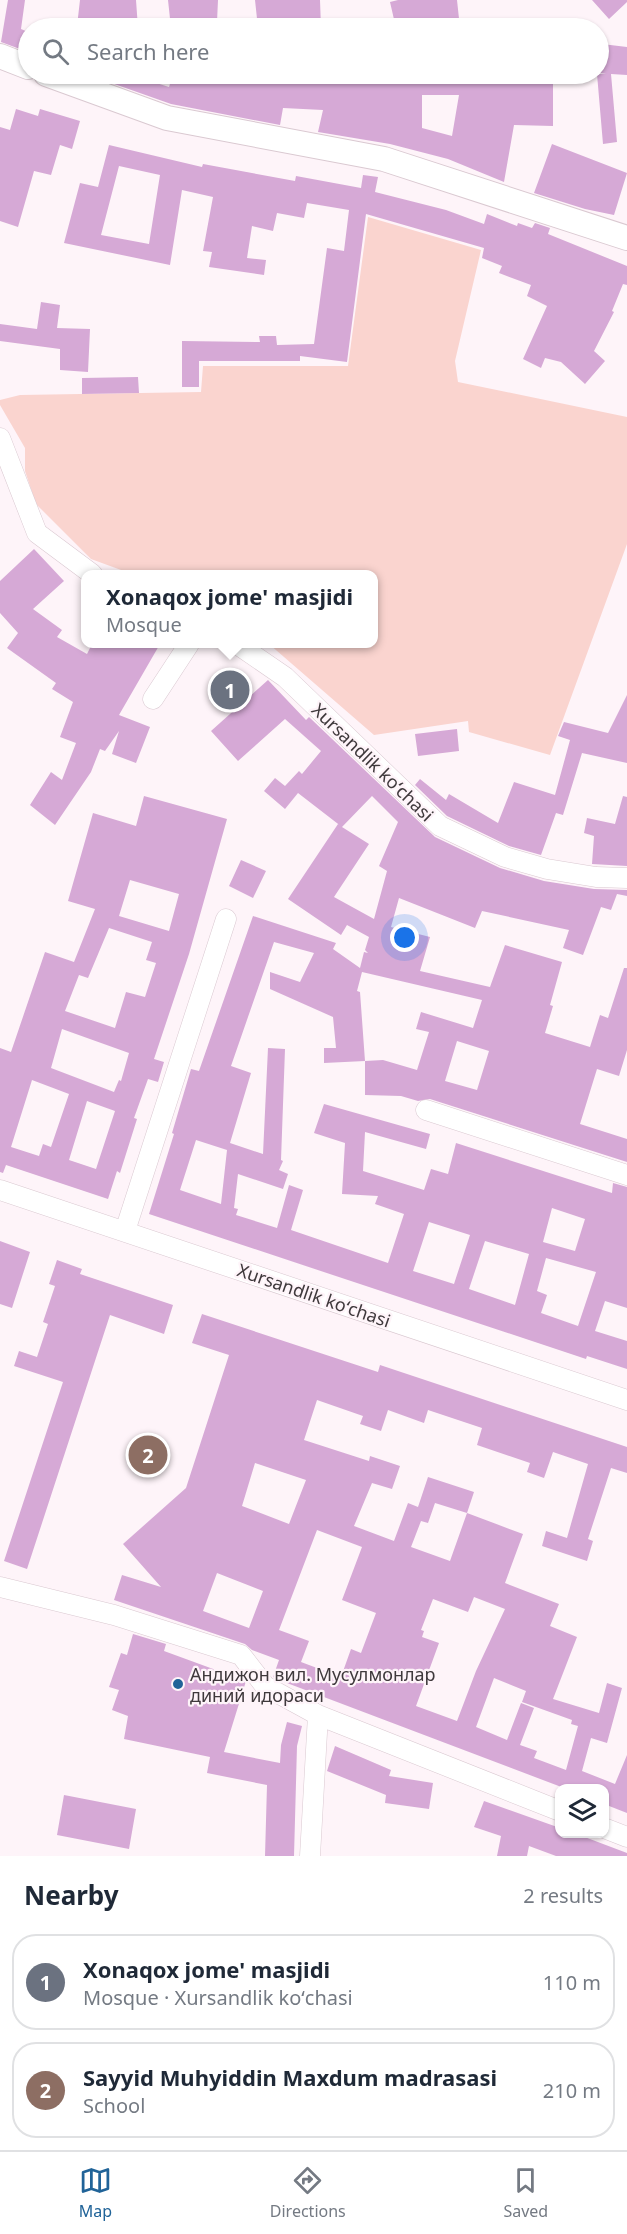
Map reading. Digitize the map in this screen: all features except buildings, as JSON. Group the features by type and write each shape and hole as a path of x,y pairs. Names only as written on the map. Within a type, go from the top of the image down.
{"street":[{"path":"0,56 18,63"},
{"path":"74,84 167,118 384,159 627,237"},
{"path":"0,438 37,533 87,570"},
{"path":"153,699 186,648"},
{"name":"Xursandlik koʻchasi","path":"243,648 285,677 440,826 505,857 547,869 627,878"},
{"path":"125,1231 226,919"},
{"path":"426,1110 627,1175"},
{"name":"Xursandlik koʻchasi","path":"0,1190 627,1400"},
{"path":"0,1587 114,1615 241,1655 266,1686 318,1715 555,1809"},
{"path":"310,1856 318,1715"},
{"path":"609,1830 627,1837"}],"shaded area":[{"path":"368,217 481,250 455,361 458,382 627,417 627,544 550,755 469,732 468,721 374,735 274,648 378,648 378,570 121,570 91,559 36,504 25,471 25,448 0,405 0,400 20,395 201,392 203,366 348,366"}],"place":[{"name":"Xonaqox jome' masjidi","path":"230,690"},
{"name":"Sayyid Muhyiddin Maxdum madrasasi","path":"148,1455"},
{"name":"Андижон вил. Мусулмонлар диний идораси","path":"178,1684"}]}
